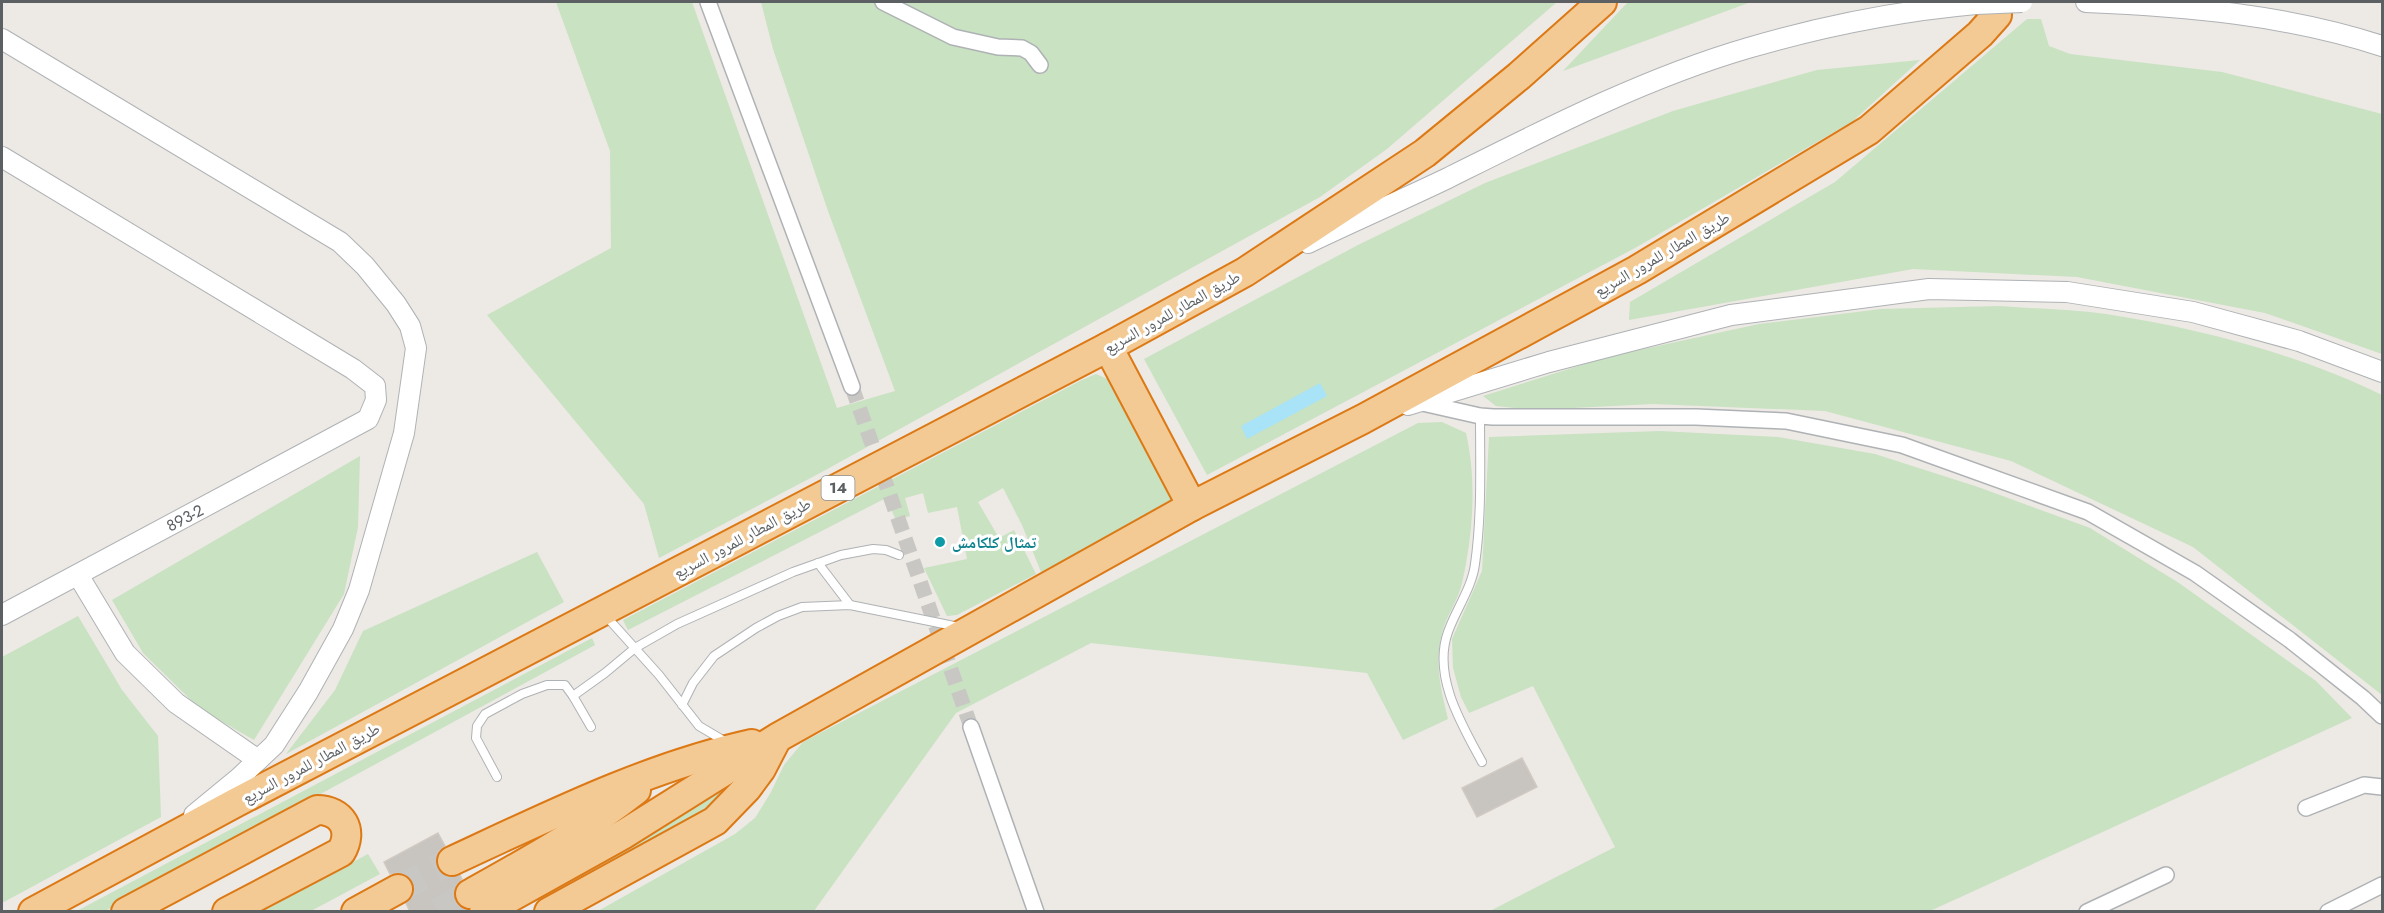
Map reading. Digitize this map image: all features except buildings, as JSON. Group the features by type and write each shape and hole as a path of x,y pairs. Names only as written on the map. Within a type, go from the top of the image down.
{"highway":[{"name":"طريق المطار للمرور السريع","path":"33,912 158,844 1108,348 1245,272 1425,153 1519,76 1602,2"},
{"name":"طريق المطار للمرور السريع","path":"477,903 624,834 777,738 1192,506 1363,419 1637,270 1869,130 1980,34 1986,9"},
{"path":"1108,348 1192,506"},
{"path":"452,861 577,804 659,772 735,747 777,738"},
{"path":"549,912 716,821 747,788 761,769 777,738"},
{"path":"477,903 594,822 659,772"},
{"path":"126,912 316,810 327,810 344,822 348,832 341,852 227,912"},
{"path":"356,912 398,889"}],"street":[{"path":"708,2 852,387"},
{"path":"883,2 953,37 998,47 1022,48 1031,53 1040,65"},
{"path":"1245,272 1543,131 1648,85 1747,48 1833,25 1920,9 1986,9 2022,2"},
{"path":"2086,2 2156,4 2230,12 2353,37 2382,46"},
{"path":"2,39 340,242 365,266 396,304 410,326 416,348 404,433 359,590 343,629 308,692 274,745 158,844"},
{"name":"893-2","path":"2,157 353,369 375,386 376,400 368,419 2,615"},
{"path":"1363,419 1549,362 1731,315 1929,289 2067,292 2193,312 2299,340 2382,372"},
{"path":"1418,402 1480,416 1564,419 1695,417 1786,422 1902,446 2088,512 2195,573 2290,640 2364,698 2382,716"},
{"path":"78,575 125,653 177,703 258,760"},
{"path":"971,727 1036,912"},
{"path":"2306,808 2364,785 2382,787"},
{"path":"2087,912 2166,875"},
{"path":"2328,912 2382,885"}],"lane":[{"path":"1480,416 1480,488 1475,566 1447,634 1444,660 1446,680 1459,719 1482,762"},
{"path":"573,696 605,674 634,648 677,624 793,572 841,555 873,549 886,550 899,555"},
{"path":"818,563 850,605"},
{"path":"682,705 693,683 714,656 756,628 802,607 850,605 971,630"},
{"path":"602,612 699,726 735,747"},
{"path":"497,777 477,738 477,726 485,714 522,694 547,685 565,685 591,726"}],"green space":[{"path":"556,2 692,2 837,408 895,391 828,211 773,49 761,2 1557,2 1387,149 1320,197 820,473 659,558 644,504 487,315 611,248 610,151"},
{"path":"1628,2 1751,2 1563,71"},
{"path":"2027,19 2041,19 2049,46 2070,54 2222,72 2382,114 2382,354 2265,313 2077,277 1913,269 1629,320 1630,302 1835,182"},
{"path":"1920,60 1853,121 1635,248 1207,475 1144,359 1358,245 1485,183 1673,111 1817,70"},
{"path":"2000,306 2106,314 2212,335 2316,367 2382,395 2382,695 2193,547 2011,461 1825,411 1653,404 1532,410 1496,406 1483,396 1607,357 1759,324 1881,309"},
{"path":"1096,374 1112,381 1174,494 1172,504 1041,572 1022,525 1003,488 978,502 999,538 1014,530 1036,574 957,615 947,616 924,568 967,559 957,507 928,513 923,493 905,498 910,516 896,520 886,498 628,630 623,620"},
{"path":"1442,422 1466,433 1472,470 1469,546 1462,583 1444,627 1440,644 1439,676 1448,719 1403,740 1367,673 1091,643 956,713 814,911 598,911 735,834 755,818 784,765 803,742 1418,423"},
{"path":"1660,431 1778,437 1875,454 1978,487 2090,528 2179,583 2316,681 2352,718 1930,911 1493,911 1615,847 1533,686 1469,713 1461,697 1453,668 1452,639 1482,571 1489,437"},
{"path":"360,456 358,527 344,594 254,740 200,709 143,653 112,600"},
{"path":"537,552 564,602 286,754 335,690 363,631"},
{"path":"78,616 122,690 158,736 161,817 2,903 2,657"},
{"path":"592,638 595,645 105,911 75,912"},
{"path":"732,781 734,784 708,812 533,903 529,896"},
{"path":"368,854 380,874 311,911 263,911"}],"water":[{"path":"1320,383 1327,396 1247,439 1241,426"}],"tunnel":[{"path":"852,387 971,727"},
{"path":"398,889 452,861"},
{"path":"438,912 470,894"}],"place":[{"name":"تمثال كلكامش","path":"940,542"}]}
